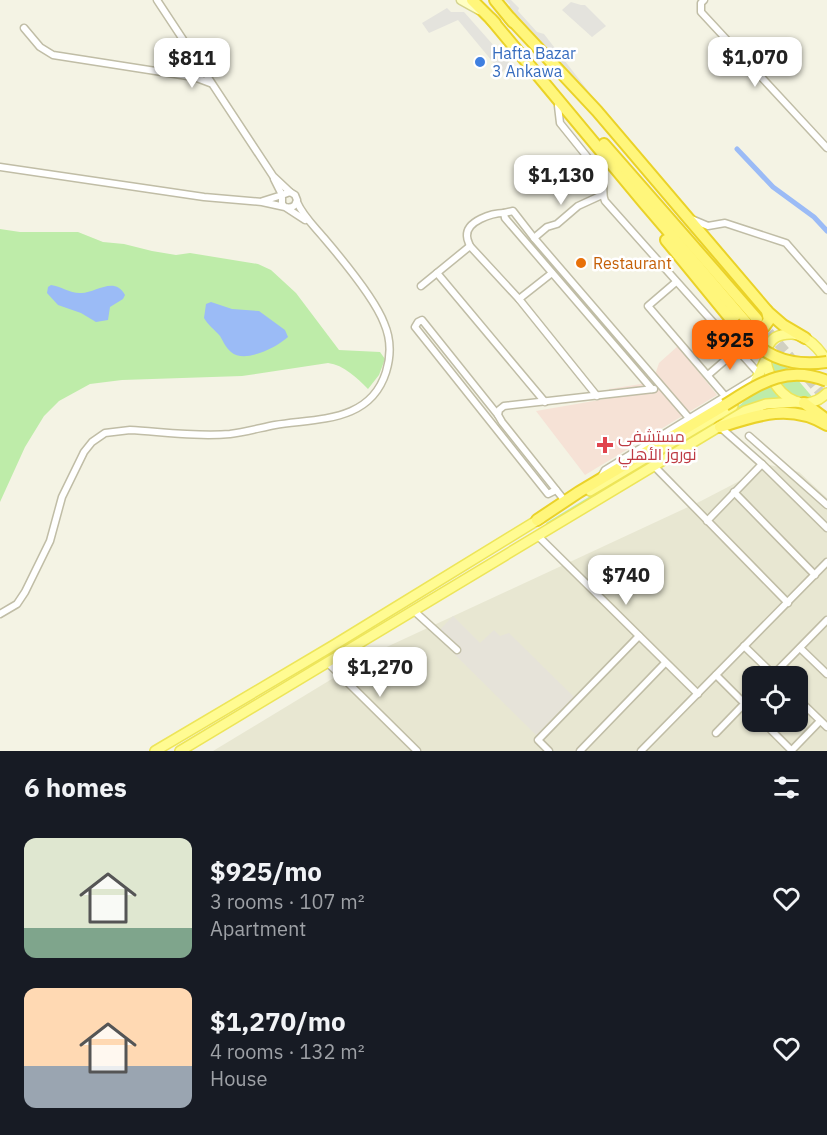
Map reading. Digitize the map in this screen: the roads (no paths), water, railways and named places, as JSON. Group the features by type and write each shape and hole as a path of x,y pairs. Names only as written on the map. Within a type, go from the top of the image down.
{"highway":[{"path":"472,0 757,315"},
{"path":"495,0 757,315"},
{"path":"490,18 558,106 749,340 773,356 802,363 827,362"},
{"path":"510,18 597,111 689,218 757,315 755,334 765,359"},
{"path":"525,61 757,315 783,325 808,340"},
{"path":"537,520 725,401 761,383 778,377 805,375 827,381"},
{"path":"801,402 827,423"},
{"path":"720,427 778,411 809,416 827,423"}],"main road":[{"path":"461,0 490,18"},
{"path":"155,751 334,645 537,520 640,463 731,407 749,393 760,375 769,346 780,336 794,334 818,346 827,347"},
{"path":"808,340 827,362"},
{"path":"765,359 778,388 801,402"},
{"path":"180,751 412,610 755,407 814,402 827,393"}],"street":[{"path":"157,0 273,176 285,207 309,222"},
{"path":"704,0 701,3 701,12 827,148"},
{"path":"24,28 40,47 53,55 203,79 216,89"},
{"path":"176,75 184,74 191,68 193,58 189,49"},
{"path":"558,106 560,123 601,174 605,186 602,195 605,201 760,375 725,401 689,418 606,470 601,478"},
{"path":"0,167 231,201 262,202 285,207 292,207 297,202"},
{"path":"0,614 17,604 25,592 50,540 69,481 84,452 98,436 130,430 230,434 275,425 325,419 356,410 378,389 390,354 389,337 384,322 342,260 309,222 295,195 273,176"},
{"path":"262,202 290,192"},
{"path":"534,238 547,227 557,224 578,206 602,195"},
{"path":"597,396 519,299 470,246 467,236 469,228 480,219 492,213 513,211 660,387 689,418"},
{"path":"504,213 505,218 652,389"},
{"path":"689,218 708,226 725,223 786,243 827,290"},
{"path":"421,286 470,246"},
{"path":"437,273 545,402"},
{"path":"519,299 552,273"},
{"path":"676,282 648,306 708,375 725,401"},
{"path":"556,490 548,494 415,327 418,322 422,320 565,501"},
{"path":"708,375 737,350"},
{"path":"498,415 499,410 504,406 660,387"},
{"path":"720,427 762,464 827,528"},
{"path":"748,436 827,505"},
{"path":"707,521 762,464"},
{"path":"654,466 788,603"},
{"path":"734,492 815,575"},
{"path":"538,536 698,694"},
{"path":"641,751 827,562"},
{"path":"412,610 457,650"},
{"path":"783,666 827,621"},
{"path":"549,751 538,740 639,636"},
{"path":"744,646 764,666"},
{"path":"800,648 827,674"},
{"path":"327,662 417,751"},
{"path":"580,751 666,663"},
{"path":"716,675 742,700"},
{"path":"716,733 742,706"},
{"path":"808,709 827,728"},
{"path":"773,732 792,751 820,721"}],"water":[{"path":"51,285 80,293 115,286 125,295 123,299 110,307 108,320 96,322 81,313 58,305 47,293"},
{"path":"211,302 232,309 259,311 285,330 288,337 261,353 237,355 229,350 204,318 206,304"}],"waterway":[{"path":"737,149 773,187 814,217 827,231"}],"tunnel":[{"path":"759,321 827,400"}],"place":[{"name":"Hafta Bazar 3 Ankawa","path":"480,62"},
{"name":"Restaurant","path":"581,263"},
{"name":"مستشفى نوروز الأهلي","path":"605,445"}]}
